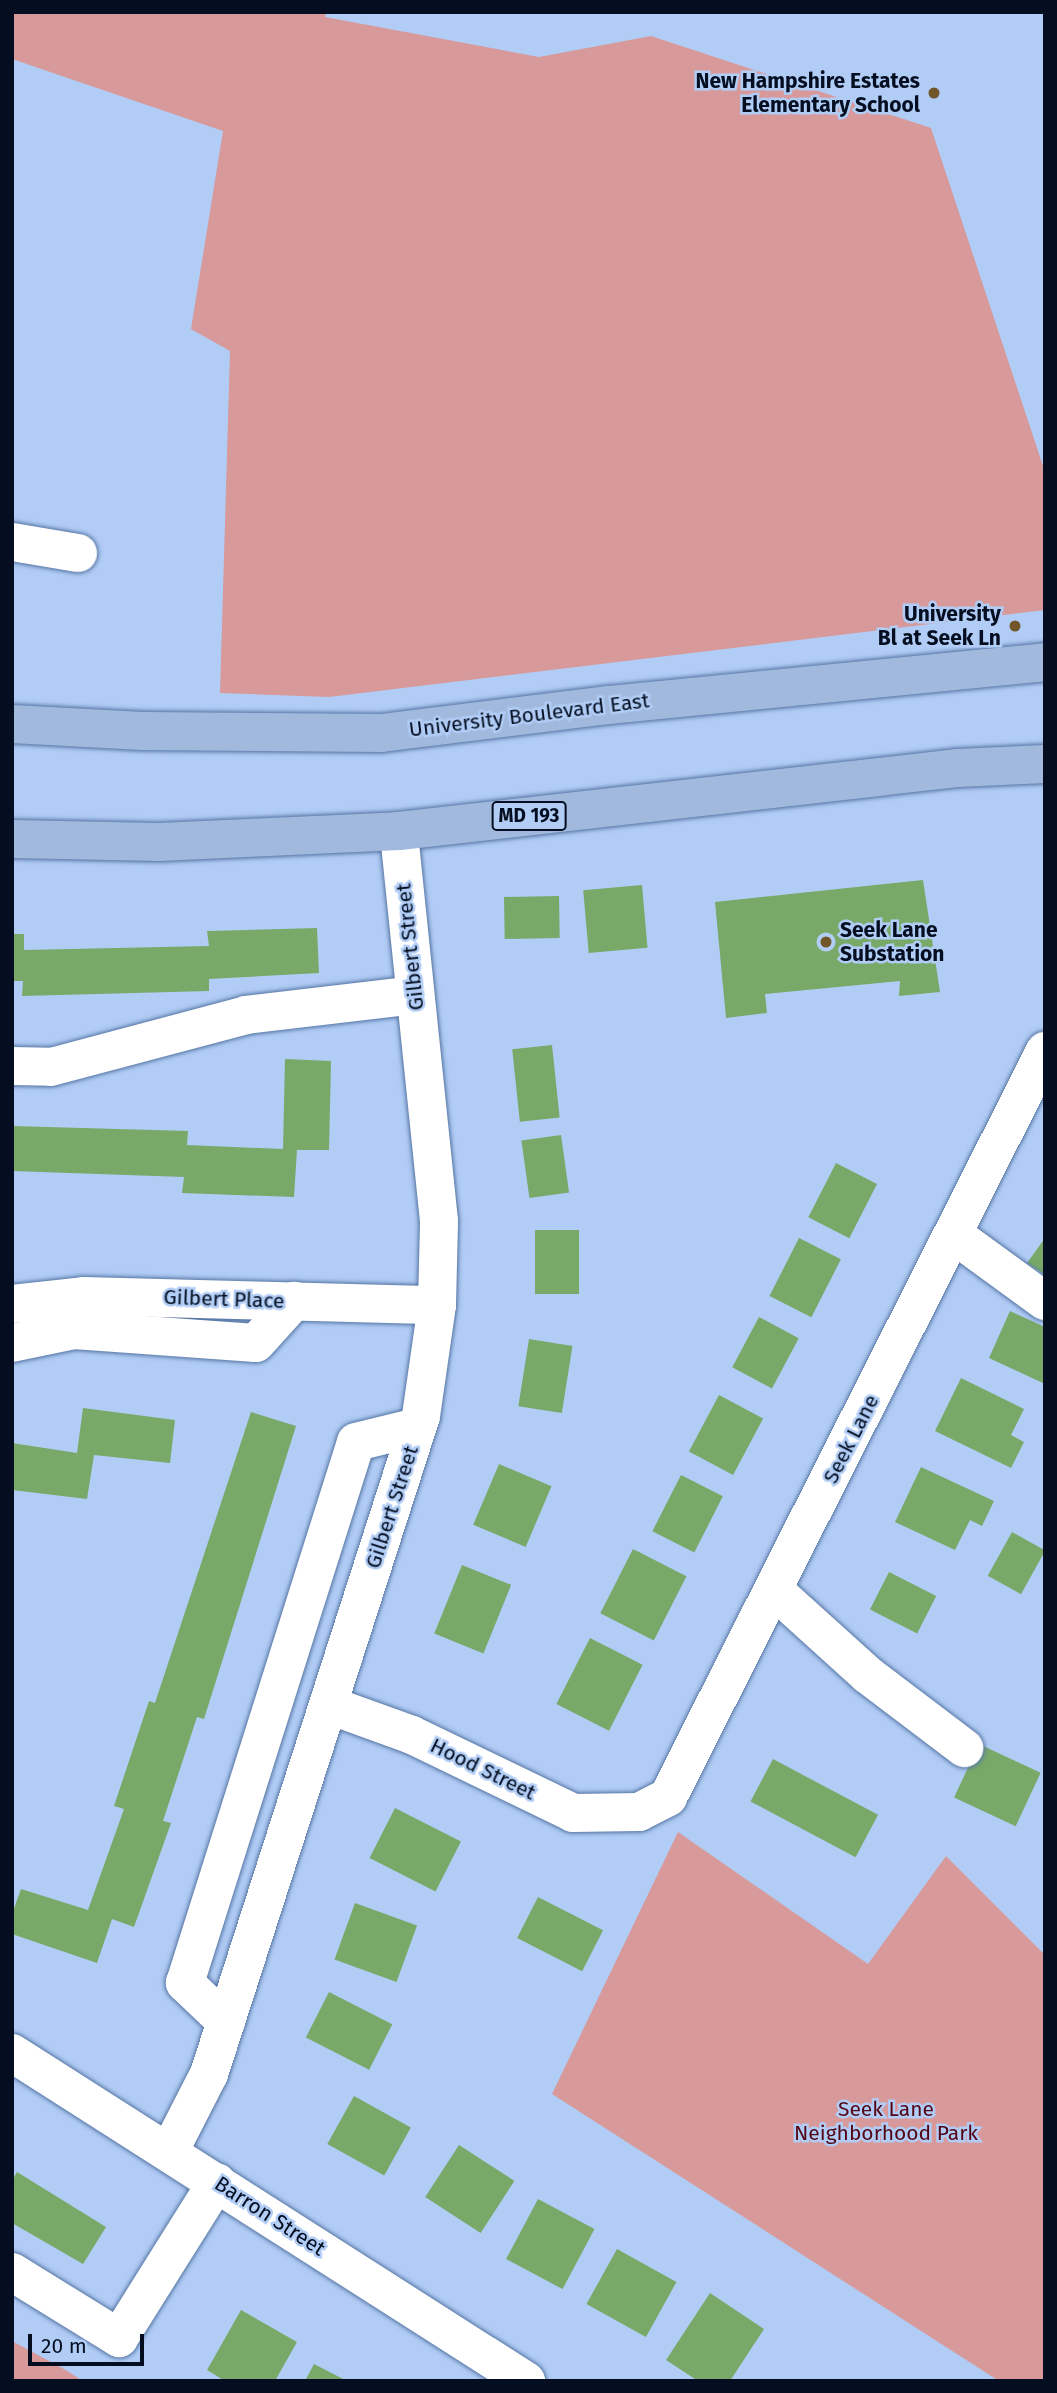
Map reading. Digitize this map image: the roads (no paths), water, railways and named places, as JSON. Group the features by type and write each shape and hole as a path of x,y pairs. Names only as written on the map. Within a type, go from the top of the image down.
{"main road":[{"name":"University Boulevard East","path":"12,724 143,731 381,733 609,705 1045,662"},
{"name":"MD 193","path":"12,839 159,842 399,831 958,768 1045,764"}],"street":[{"path":"12,542 78,553"},
{"name":"Gilbert Street","path":"169,2152 209,2074 417,1427 437,1305 439,1221 399,831"},
{"path":"12,1066 51,1067 246,1015 415,995"},
{"name":"Seek Lane","path":"639,1812 668,1797 775,1591 1045,1051"},
{"path":"953,1234 1045,1301"},
{"name":"Gilbert Place","path":"12,1304 73,1314 294,1301 437,1305"},
{"path":"12,1343 73,1314"},
{"path":"226,2022 185,1983 356,1442 417,1427"},
{"path":"775,1591 867,1675 964,1748"},
{"name":"Hood Street","path":"329,1705 412,1735 573,1813 639,1812"},
{"name":"Barron Street","path":"12,2053 526,2381"},
{"path":"12,2272 119,2338 217,2182"}],"place":[{"name":"New Hampshire Estates Elementary School","path":"934,93"},
{"name":"University Bl at Seek Ln","path":"1015,626"},
{"name":"Seek Lane Substation","path":"826,942"}],"park label":[{"name":"Seek Lane Neighborhood Park","path":"886,2121"}]}
